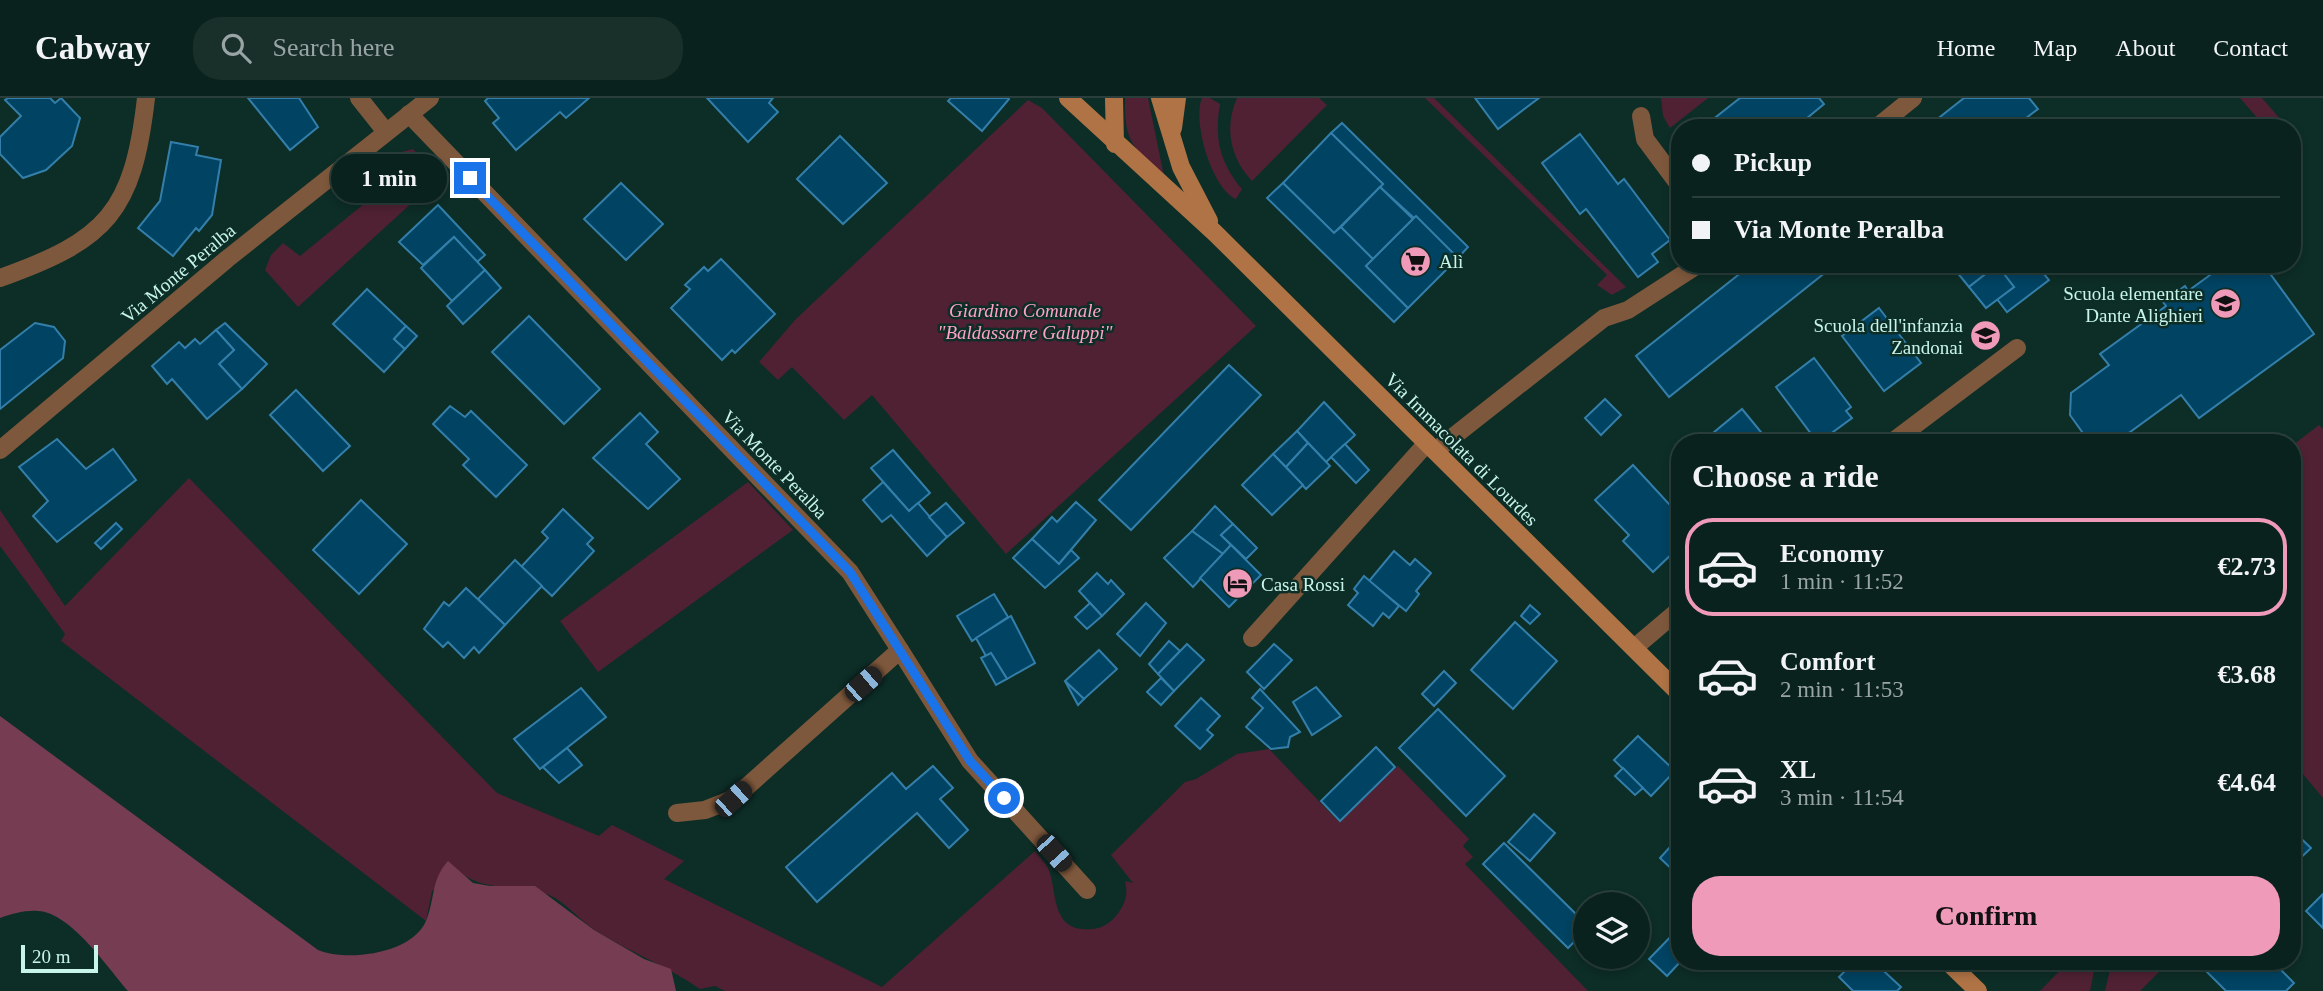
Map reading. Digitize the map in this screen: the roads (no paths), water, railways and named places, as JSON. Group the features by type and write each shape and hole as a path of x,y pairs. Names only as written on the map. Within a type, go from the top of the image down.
{"street":[{"path":"0,278 64,253 107,221 125,193 138,158 146,98"},
{"path":"359,98 386,132"},
{"name":"Via Monte Peralba","path":"0,450 227,259 430,98"},
{"name":"Via Immacolata di Lourdes","path":"1068,98 1215,233 1671,685"},
{"path":"1114,98 1115,144"},
{"name":"Via Immacolata di Lourdes","path":"1160,98 1171,142 1215,233"},
{"path":"1171,142 1177,98"},
{"path":"1887,119 1913,98"},
{"name":"Via Monte Peralba","path":"409,114 850,572 970,761 1087,890"},
{"path":"1641,116 1645,139 1671,174"},
{"path":"1252,638 1431,447 1604,318 1628,310 1685,273"},
{"path":"1903,434 2017,348"},
{"path":"1634,648 1671,617"},
{"path":"677,813 705,810 733,799 900,650"},
{"path":"1956,970 1978,991"}],"place":[{"name":"Alì","path":"1416,261"},
{"name":"Scuola elementare Dante Alighieri","path":"2226,304"},
{"name":"Scuola dell'infanzia Zandonai","path":"1986,336"},
{"name":"Casa Rossi","path":"1238,584"}],"park label":[{"name":"Giardino Comunale \"Baldassarre Galuppi\"","path":"1025,321"}]}
